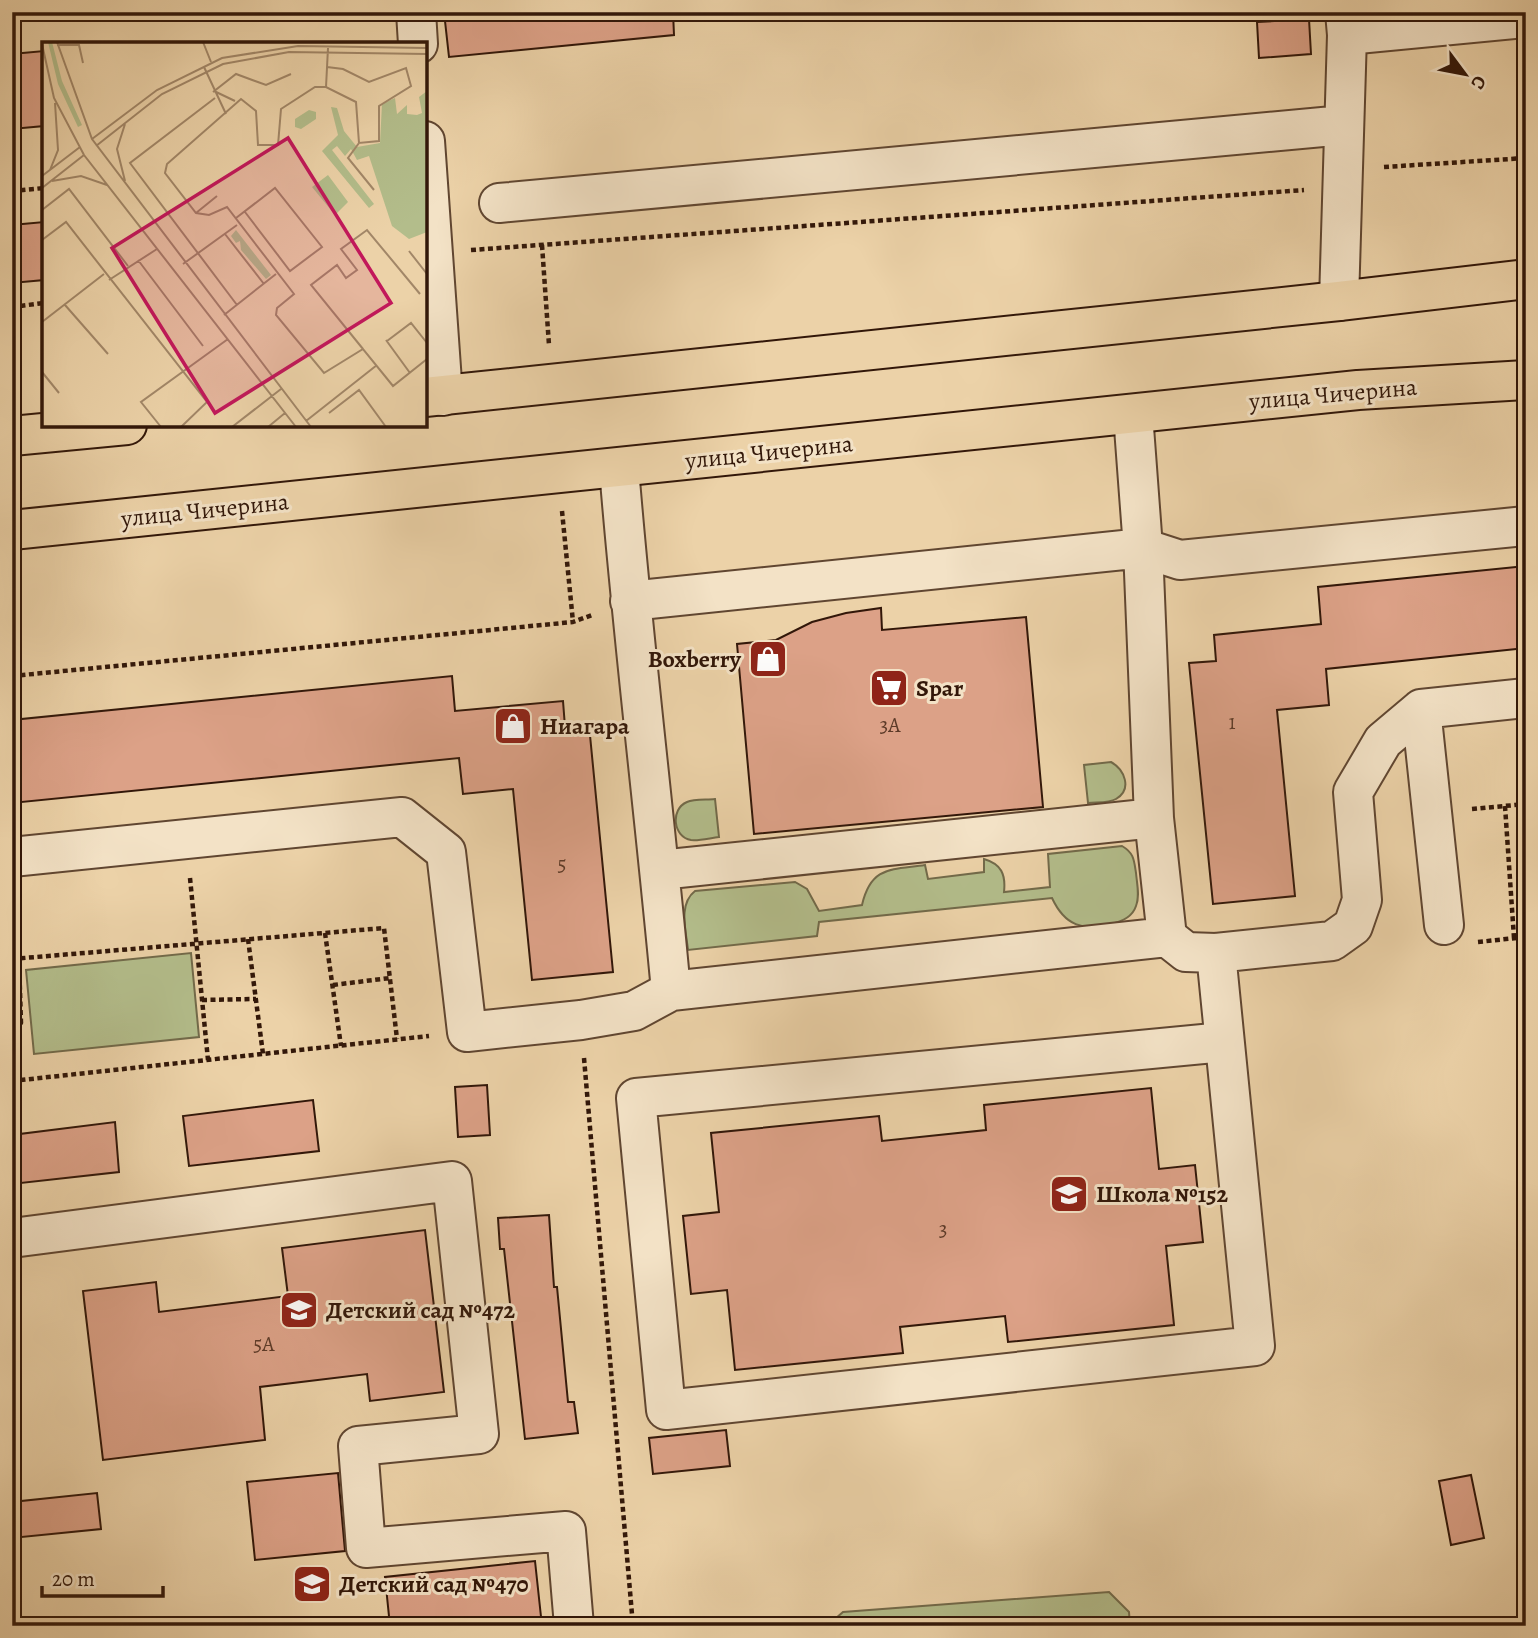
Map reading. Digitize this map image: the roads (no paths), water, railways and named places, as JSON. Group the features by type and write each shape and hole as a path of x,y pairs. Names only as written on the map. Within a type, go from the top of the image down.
{"main road":[{"path":"434,397 1526,279"},
{"name":"улица Чичерина","path":"12,530 1358,390 1526,380"},
{"path":"12,436 106,427"}],"lane":[{"path":"416,12 418,42"},
{"path":"1339,301 1346,24 1526,18"},
{"path":"499,203 1344,125"},
{"path":"427,169 433,253 434,397"},
{"path":"1133,414 1143,548 1154,818 1167,937"},
{"path":"619,468 630,601 671,991"},
{"path":"630,601 1143,548 1180,560 1526,526"},
{"path":"14,857 402,817 446,852 467,1032 581,1020 634,1011 671,991 1167,937 1186,952 1216,953 1332,941 1353,926 1362,900 1353,792 1383,741 1422,709 1526,698"},
{"path":"1422,709 1444,925"},
{"path":"660,870 1154,818"},
{"path":"1216,953 1255,1346 666,1410 636,1098 1224,1042"},
{"path":"12,1238 452,1181 480,1434 358,1446 366,1548 566,1531 575,1626"}],"place":[{"name":"Boxberry","path":"768,659"},
{"name":"Spar","path":"889,688"},
{"name":"Ниагара","path":"513,726"},
{"name":"Школа №152","path":"1069,1194"},
{"name":"Детский сад №472","path":"299,1310"},
{"name":"Детский сад №470","path":"312,1584"}]}
